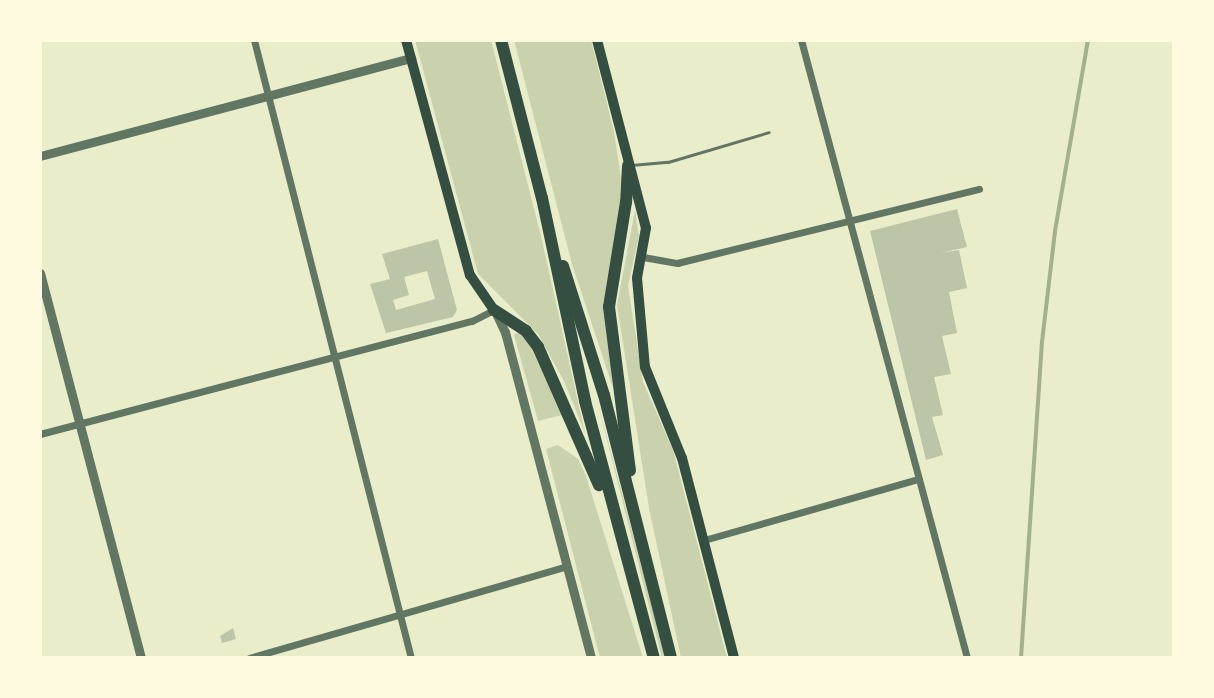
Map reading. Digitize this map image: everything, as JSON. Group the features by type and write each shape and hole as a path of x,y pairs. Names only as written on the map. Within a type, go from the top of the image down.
{"highway":[{"path":"501,40 542,198 585,401 654,658"},
{"path":"628,166 628,188 609,307 637,526"},
{"path":"542,198 604,395 671,658"},
{"path":"494,310 526,331 538,347 618,532"}],"main road":[{"path":"406,40 470,275 494,310"},
{"path":"597,40 645,221 637,288 645,367 677,443 734,658"}],"street":[{"path":"254,40 411,658"},
{"path":"801,40 967,658"},
{"path":"40,156 411,58"},
{"path":"643,257 677,263 979,189"},
{"path":"40,273 141,658"},
{"path":"40,434 336,354 472,321 494,310 505,332 591,658"},
{"path":"704,540 918,479"},
{"path":"249,658 567,566"}],"lane":[{"path":"628,166 668,162 769,132"}],"green space":[{"path":"415,40 491,40 541,236 585,433 564,381 538,334 478,274"},
{"path":"514,40 591,40 614,132 621,178 605,296 613,388 572,264"},
{"path":"635,210 639,236 628,286 643,382 673,450 727,658 681,658 649,508 617,305"},
{"path":"518,332 528,341 562,415 538,421 514,335"},
{"path":"597,400 666,658 662,658"},
{"path":"558,445 578,459 586,476 643,658 600,658 546,449"}],"building":[{"path":"957,209 967,247 940,253 959,250 967,288 949,292 957,333 942,336 951,374 934,377 943,415 932,417 943,455 926,460 870,231"},
{"path":"438,239 457,310 453,317 386,333 370,284 390,279 382,254","holes":["427,271 435,299 396,310 393,300 409,295 404,277"]},
{"path":"233,628 236,639 222,643 220,636"}],"waterway":[{"path":"1021,658 1042,342 1055,231 1088,40"}]}
